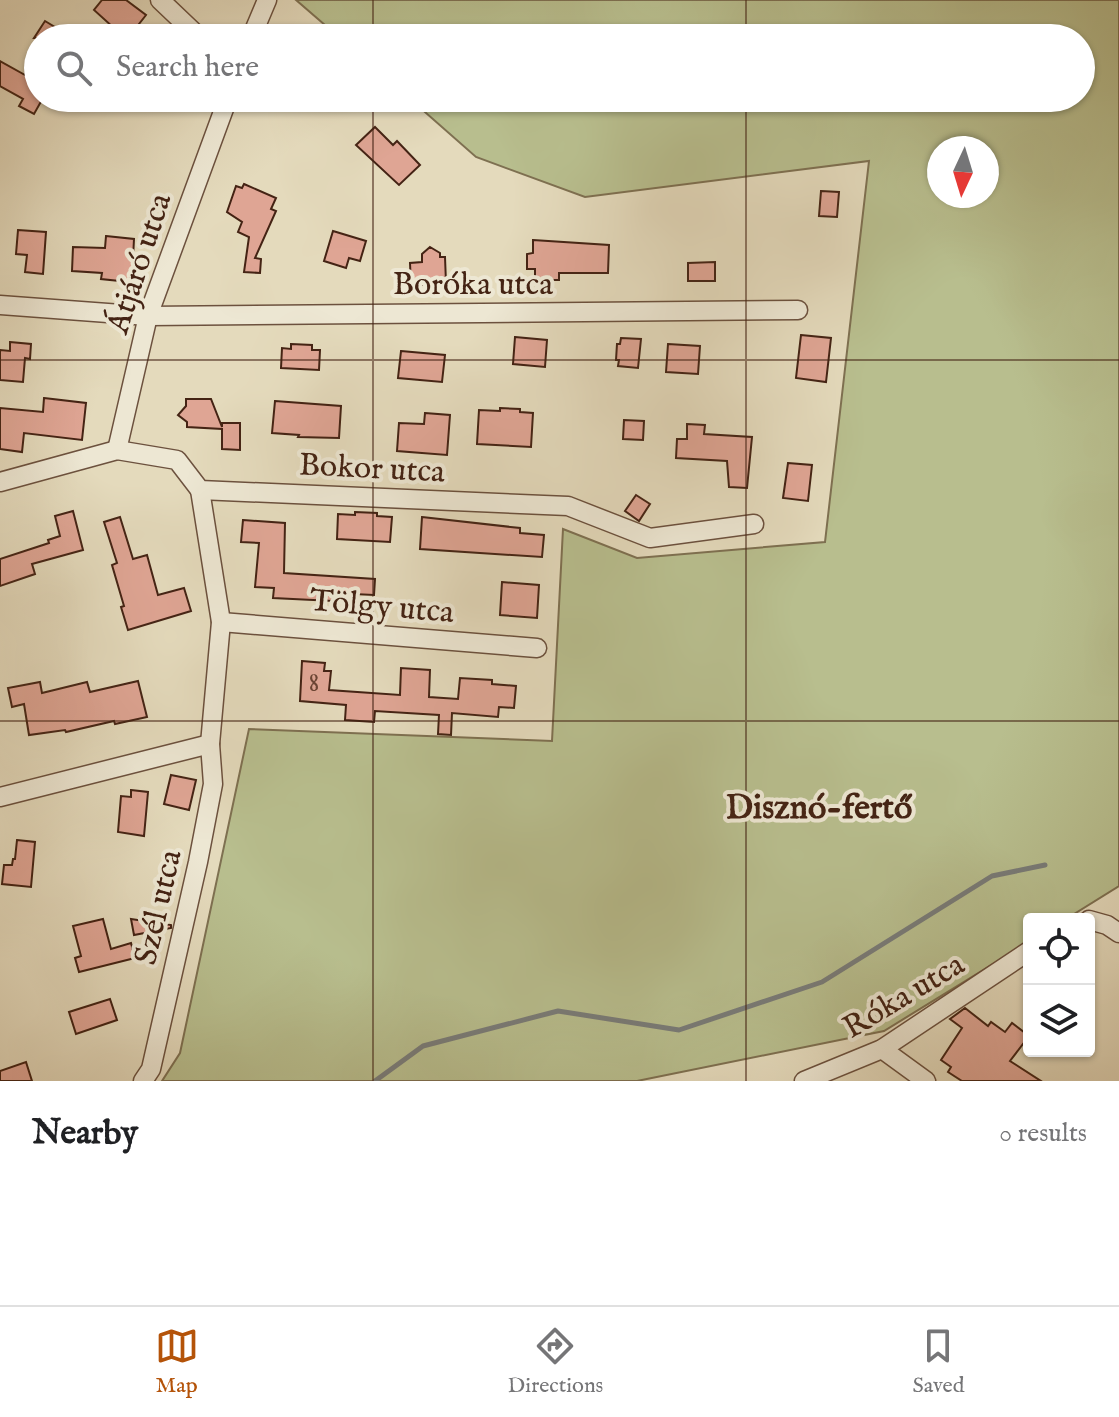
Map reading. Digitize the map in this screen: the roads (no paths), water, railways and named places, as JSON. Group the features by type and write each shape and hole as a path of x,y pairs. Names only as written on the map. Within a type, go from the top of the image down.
{"street":[{"path":"160,0 185,24"},
{"path":"257,24 267,0"},
{"name":"Átjáró utca","path":"117,450 148,316 223,112"},
{"name":"Boróka utca","path":"0,305 148,316 798,310"},
{"path":"0,482 117,450 177,460 200,490"},
{"name":"Bokor utca","path":"200,490 568,506 650,538 754,524"},
{"name":"Szél utca","path":"143,1081 151,1069 213,784 210,744 221,622 200,490"},
{"name":"Tölgy utca","path":"221,622 537,648"},
{"path":"0,797 210,744"},
{"path":"1095,922 1119,933"},
{"name":"Róka utca","path":"804,1081 882,1049 1023,955"},
{"path":"882,1049 926,1081"}],"waterway":[{"path":"375,1081 423,1046 558,1011 679,1030 822,982 992,876 1045,865"}],"district":[{"name":"Disznó-fertő","path":"819,806"}]}
